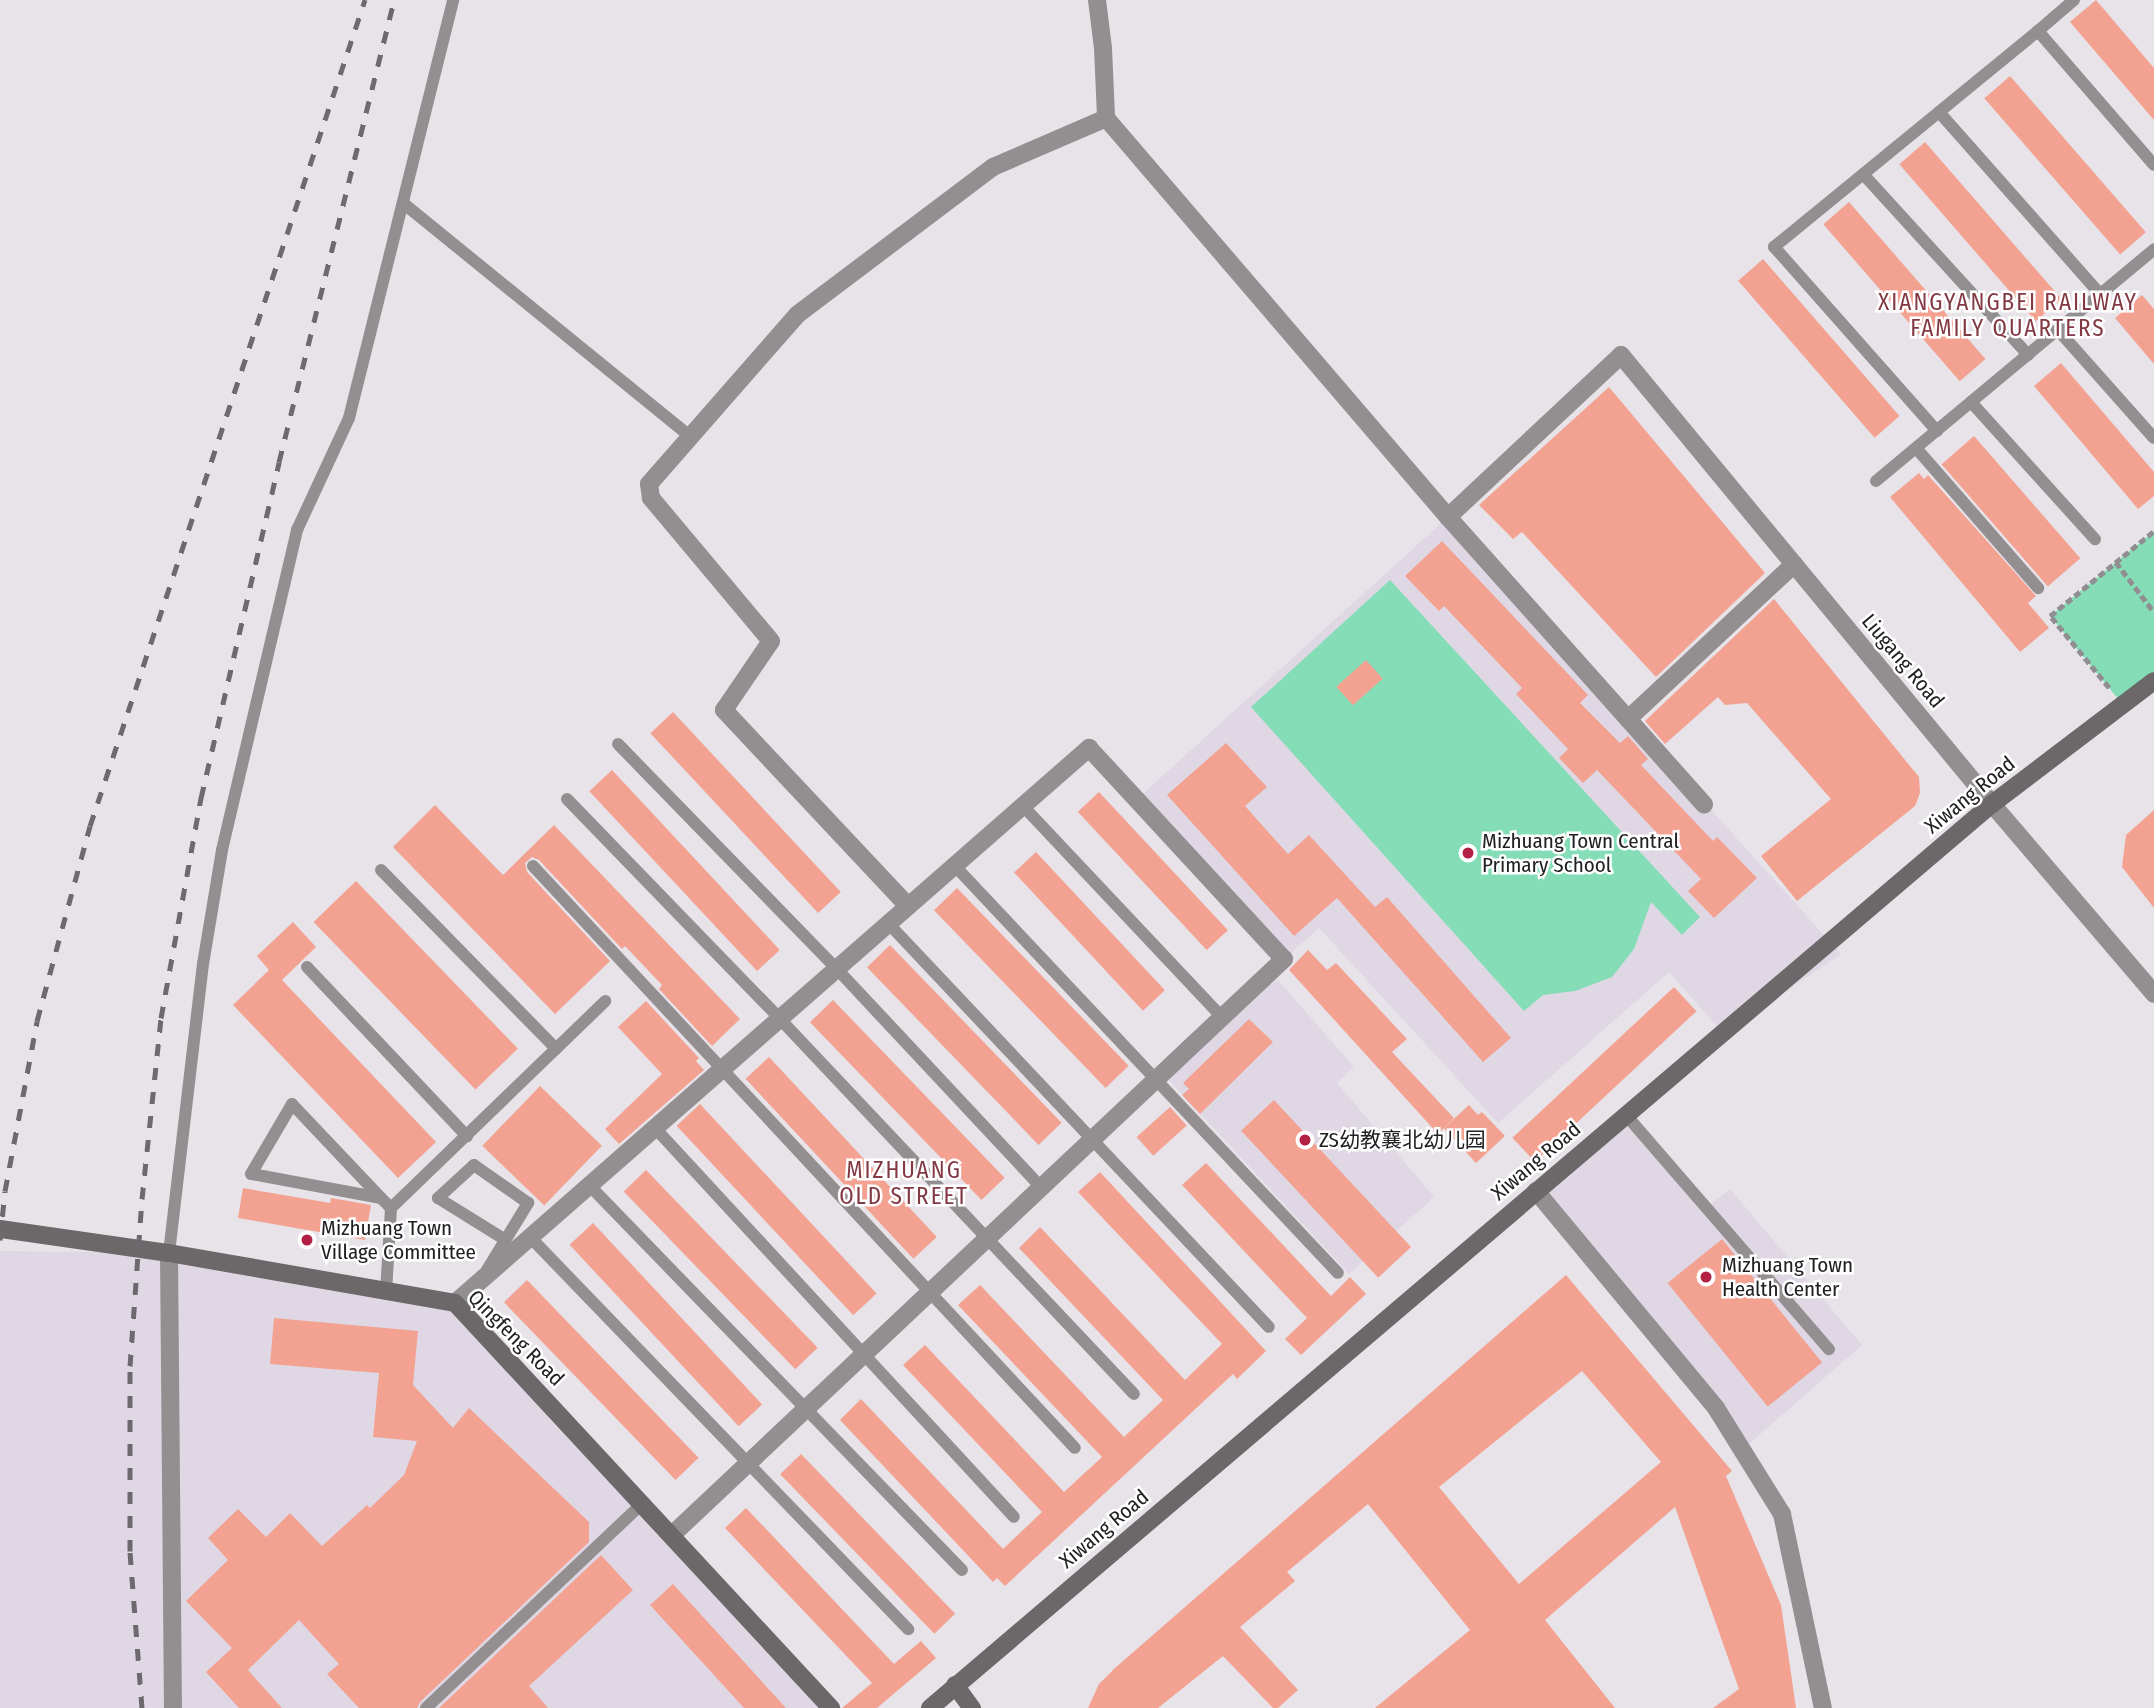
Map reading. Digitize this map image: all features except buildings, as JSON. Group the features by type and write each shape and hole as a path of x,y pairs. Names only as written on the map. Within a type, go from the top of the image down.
{"street":[{"path":"1097,0 1103,48 1106,118 1448,517 1704,804"},
{"path":"908,906 724,710 771,641 651,498 649,484 798,314 993,167 1106,118"},
{"name":"Liugang Road","path":"1448,517 1621,355 1992,804 2154,994"},
{"path":"1628,719 1794,564"},
{"name":"Xiwang Road","path":"955,1685 1992,804 2154,681"},
{"path":"455,1303 1089,748 1284,959 672,1535"},
{"path":"1536,1191 1717,1408 1782,1514 1824,1708"},
{"name":"Qingfeng Road","path":"0,1229 169,1253 455,1303 831,1708"},
{"path":"169,1253 173,1708"},
{"path":"930,1708 955,1685 972,1708"}],"lane":[{"path":"169,1253 203,964 222,850 297,530 349,418 453,0"},
{"path":"1937,431 1774,247 2074,0"},
{"path":"2038,31 2154,165"},
{"path":"1938,113 2101,295"},
{"path":"1863,174 2028,355"},
{"path":"403,203 691,437"},
{"path":"1876,481 2153,253"},
{"path":"2058,330 2154,438"},
{"path":"1971,402 2095,539"},
{"path":"1916,448 2038,588"},
{"path":"618,744 836,968 1041,1188"},
{"path":"567,799 779,1018 1134,1394"},
{"path":"1023,806 1222,1017"},
{"path":"954,865 1338,1273"},
{"path":"533,866 928,1294 1075,1448"},
{"path":"381,870 556,1049"},
{"path":"888,922 1269,1327"},
{"path":"307,967 467,1136"},
{"path":"386,1292 391,1208 605,1001"},
{"path":"382,1198 251,1174 292,1104 382,1198 391,1208"},
{"path":"1626,1115 1829,1349"},
{"path":"655,1128 1014,1517"},
{"path":"482,1280 528,1203 474,1165 438,1198 504,1240"},
{"path":"589,1185 962,1570"},
{"path":"530,1237 908,1629"},
{"path":"426,1708 643,1503"}],"path":[{"path":"2123,705 2050,616 2154,531"},
{"path":"2116,562 2154,612"}],"shaded area":[{"name":"Mizhuang Town Central Primary School","path":"1448,517 1841,954 1723,1033 1669,972 1498,1123 1319,928 1284,959 1136,800"},
{"name":"ZS幼教襄北幼儿园","path":"1277,979 1354,1067 1337,1083 1434,1197 1349,1274 1168,1079"},
{"name":"Mizhuang Town Health Center","path":"1626,1115 1707,1207 1730,1189 1862,1345 1742,1450 1536,1191"},
{"path":"0,1251 169,1253 455,1303 831,1708 0,1708"}],"green space":[{"path":"2154,531 2154,682 2123,705 2050,616"},
{"path":"1390,580 1700,917 1682,935 1651,902 1634,949 1612,977 1575,991 1543,995 1524,1011 1251,707"}],"railway":[{"path":"0,1240 5,1191 37,1021 90,826 365,0"},
{"path":"142,1708 130,1551 130,1366 142,1199 161,1018 201,798 279,462 394,0"}],"place":[{"name":"Mizhuang Town Central Primary School","path":"1468,853"},
{"name":"ZS幼教襄北幼儿园","path":"1305,1140"},
{"name":"Mizhuang Town Village Committee","path":"307,1240"},
{"name":"Mizhuang Town Health Center","path":"1706,1277"}],"district":[{"name":"XIANGYANGBEI RAILWAY FAMILY QUARTERS","path":"2008,315"},
{"name":"MIZHUANG OLD STREET","path":"904,1183"}]}
